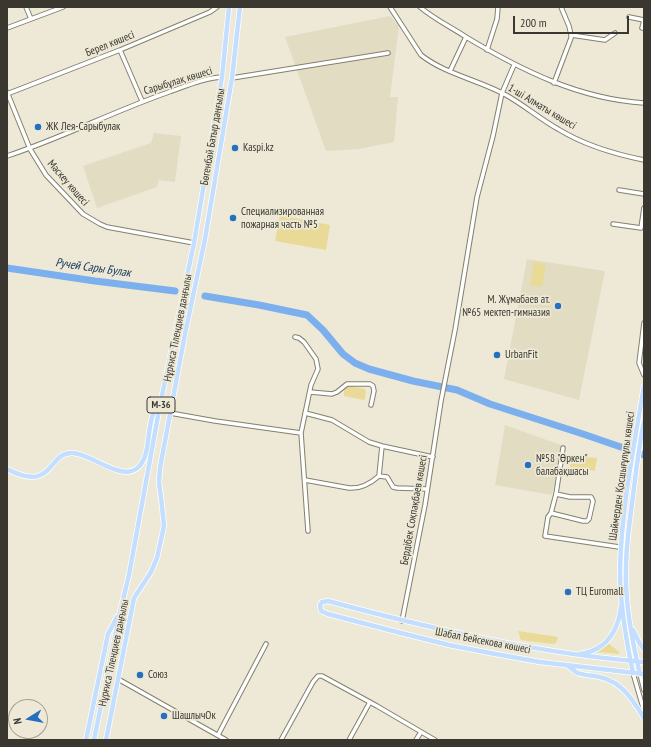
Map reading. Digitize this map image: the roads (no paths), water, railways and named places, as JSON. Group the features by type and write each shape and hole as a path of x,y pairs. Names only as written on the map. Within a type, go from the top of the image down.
{"main road":[{"name":"Бөгенбай Батыр даңғылы","path":"194,243 222,77 229,7"},
{"name":"Бөгенбай Батыр даңғылы","path":"204,245 232,78 240,7"},
{"name":"Сарыбұлақ көшесі","path":"222,77 232,78"},
{"name":"Мәскеу көшесі","path":"194,243 204,245"},
{"name":"Нұрғиса Тілендиев даңғылы","path":"94,740 137,536 160,405 194,243"},
{"name":"Нұрғиса Тілендиев даңғылы","path":"106,739 134,598 151,572 157,558 164,526 159,483 160,468 185,334 204,245"},
{"path":"175,332 185,334"},
{"name":"Шаймерден Қосшығұлұлы көшесі","path":"642,674 637,661 626,588 626,548 644,386"},
{"path":"7,469 26,476 35,477 43,474 52,467 58,458 73,453 118,471 130,472 141,465 146,455 154,412 160,405"},
{"name":"Шаймерден Қосшығұлұлы көшесі","path":"637,443 644,421"},
{"name":"Шаймерден Қосшығұлұлы көшесі","path":"633,673 625,631 620,572 623,518 635,460"},
{"path":"124,596 134,598"},
{"name":"Шабал Бейсекова көшесі","path":"642,674 533,660 449,645 321,611 320,603 328,601 402,621 494,641 579,655 644,662"},
{"path":"579,655 598,649 607,641 617,625 622,601"},
{"path":"86,740 108,634 120,612"},
{"path":"631,623 640,644 644,649"},
{"path":"567,665 578,673 600,677 619,685 631,697 644,718"},
{"path":"96,734 106,739"}],"street":[{"path":"26,7 31,19"},
{"path":"7,28 63,7"},
{"name":"Берел көшесі","path":"7,93 120,50 210,12 217,7"},
{"name":"1-ші Алматы көшесі","path":"390,7 421,55 426,59 502,93 558,130 588,144 623,156 644,160"},
{"path":"420,7 466,37 514,65 554,83 587,94 621,102 644,103"},
{"path":"488,50 497,19 498,7"},
{"path":"554,83 571,38 569,26 561,7"},
{"path":"629,17 644,20 642,28 644,28"},
{"path":"571,35 605,40 615,33"},
{"path":"450,71 466,37"},
{"path":"120,50 142,101"},
{"name":"Сарыбұлақ көшесі","path":"232,78 388,53"},
{"path":"502,93 514,65"},
{"name":"Сарыбұлақ көшесі","path":"7,156 30,149 142,101 202,81 222,77"},
{"name":"Мәскеу көшесі","path":"7,93 30,149 46,174 68,200 83,214 107,227 194,243"},
{"name":"Бердібек Соқпақбаев көшесі","path":"402,621 433,457 441,401 446,381 475,209 502,93"},
{"path":"618,190 644,194"},
{"path":"613,224 641,228 644,208"},
{"path":"644,323 639,363 644,375"},
{"path":"295,337 304,342 316,359 318,369 311,385 301,433 308,531"},
{"path":"310,392 332,394 347,384 370,384 373,386 374,391 371,405"},
{"path":"170,413 301,433"},
{"path":"305,413 332,420 369,442 433,457"},
{"path":"305,480 349,488 355,488 368,484 379,476 382,446"},
{"path":"562,448 556,494 551,513 548,517 544,536 626,548"},
{"path":"379,476 387,478 393,487 427,489"},
{"path":"551,513 583,521 587,521 589,519 593,501 592,498 570,497 556,494"},
{"path":"218,735 266,644"},
{"name":"Шаймерден Қосшығұлұлы көшесі","path":"633,673 644,711"},
{"name":"Шаймерден Қосшығұлұлы көшесі","path":"642,674 644,690"},
{"path":"281,740 313,682 318,676 322,676 370,702 435,740"},
{"path":"118,679 226,740"},
{"path":"349,740 370,702"},
{"path":"416,740 421,732"}],"waterway":[{"name":"Ручей Сары Булак","path":"7,268 175,291"},
{"path":"205,296 307,315 323,330 343,354 355,363 369,369 413,381 457,390 490,404 644,455"}],"place":[{"name":"ЖК Лея-Сарыбулак","path":"38,127"},
{"name":"Kaspi.kz","path":"235,148"},
{"name":"Специализированная пожарная часть №5","path":"233,218"},
{"name":"М. Жұмабаев ат. №65 мектеп-гимназия","path":"558,306"},
{"name":"UrbanFit","path":"497,355"},
{"name":"№58 \"Өркен\" балабақшасы","path":"528,465"},
{"name":"ТЦ Euromall","path":"568,592"},
{"name":"Союз","path":"140,675"},
{"name":"ШашлычОк","path":"164,716"}]}
